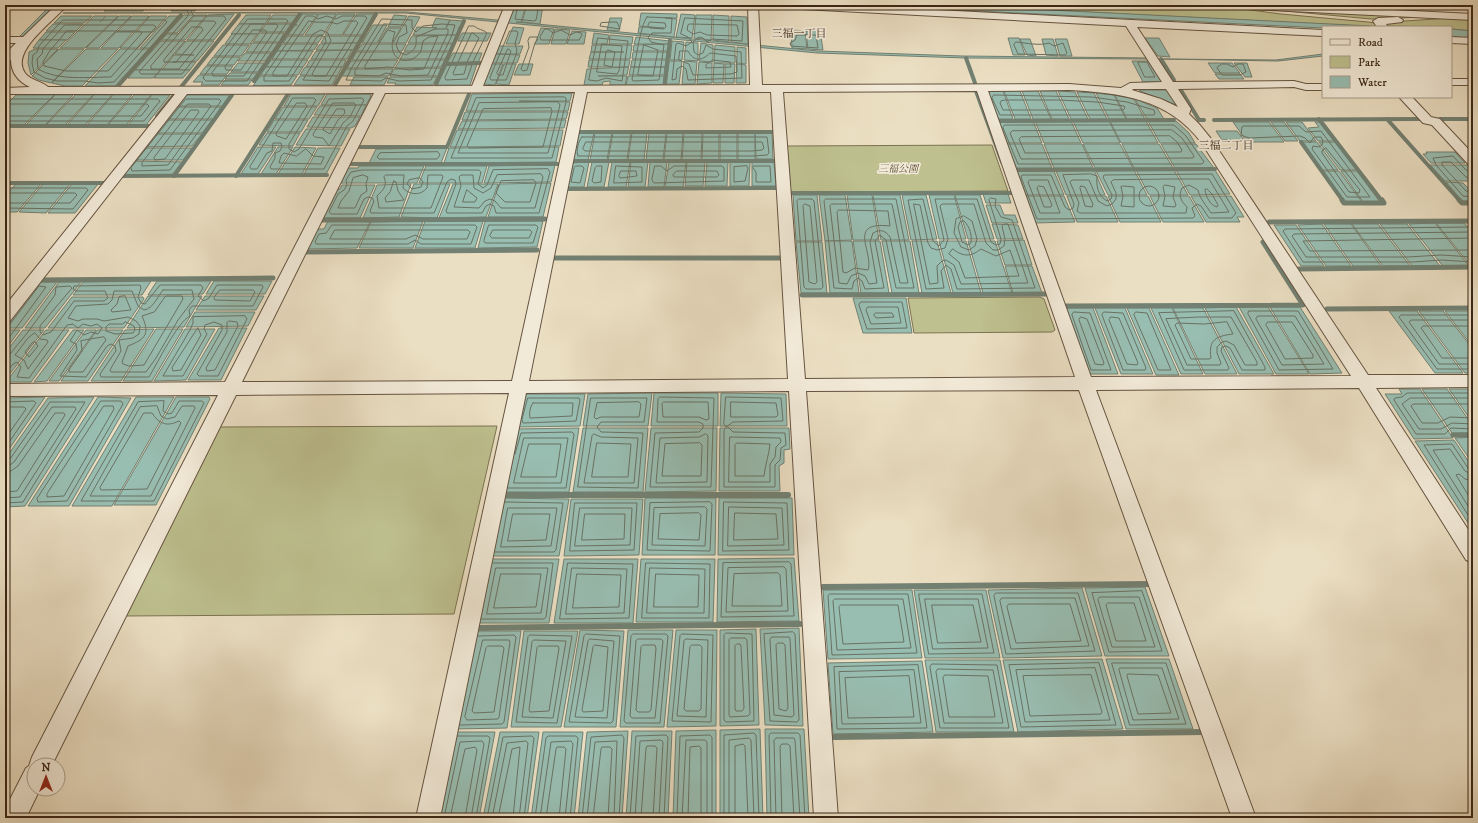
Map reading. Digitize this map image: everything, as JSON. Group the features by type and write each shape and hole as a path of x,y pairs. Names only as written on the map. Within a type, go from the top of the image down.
{"street":[{"path":"5,60 62,5"},
{"path":"476,90 510,5"},
{"path":"753,5 756,88"},
{"path":"782,5 1322,33"},
{"path":"1228,5 1473,17"},
{"path":"1228,5 1268,12 1381,24 1448,16"},
{"path":"1129,22 1186,109 1183,115"},
{"path":"5,40 27,40"},
{"path":"27,40 18,54 19,72 23,80 34,86 74,91"},
{"path":"1452,40 1473,41"},
{"path":"1452,82 1473,82"},
{"path":"1124,91 1130,86 1170,85 1294,84 1306,87 1322,87"},
{"path":"5,91 981,87 1091,87 1124,91 1166,106 1183,115 1206,140 1364,382 1473,554"},
{"path":"981,87 1086,383 1244,818"},
{"path":"777,88 826,818"},
{"path":"428,818 582,89"},
{"path":"44,757 232,388 381,90"},
{"path":"5,317 183,91"},
{"path":"1406,98 1428,120 1436,122 1473,161"},
{"path":"5,390 1473,381"},
{"path":"12,818 26,791"}],"green space":[{"path":"949,5 1187,5 1228,7 1281,14 1368,22 1375,23 1379,26"},
{"path":"1242,7 1425,17 1371,19"},
{"path":"1450,18 1473,19 1473,31 1452,29 1452,26 1388,26 1386,24 1390,22"},
{"name":"三福公園","path":"992,145 1008,191 790,192 787,146"},
{"path":"1040,297 1044,299 1055,330 1052,332 914,333 908,298"},
{"path":"497,426 454,614 123,616 217,427"}],"water":[{"path":"51,5 56,5 25,37 19,37"},
{"path":"110,5 149,5 143,11 104,11"},
{"path":"177,5 200,5 195,11 171,11"},
{"path":"515,5 526,5 521,22 516,22 818,51 962,56 1152,59 966,58 817,53 406,13 63,13 407,12 508,21"},
{"path":"527,5 543,5 540,24 522,22"},
{"path":"855,5 949,5 1371,26 1322,26 1322,28"},
{"path":"641,13 677,14 677,18 665,18 677,19 674,37 638,33 639,27 664,28 639,26"},
{"path":"234,14 214,40 187,40 208,15"},
{"path":"302,14 318,14 303,35 288,35"},
{"path":"319,14 336,14 323,35 305,35"},
{"path":"337,14 355,14 342,35 325,35"},
{"path":"357,14 374,14 362,35 343,35"},
{"path":"681,14 695,15 692,38 676,37"},
{"path":"184,15 194,15 177,33 167,33"},
{"path":"195,15 207,15 185,40 161,40 167,34 178,34"},
{"path":"246,15 271,15 265,24 239,24"},
{"path":"273,15 298,15 292,23 267,23"},
{"path":"394,15 407,16 401,27 388,27"},
{"path":"696,15 712,15 711,40 694,38"},
{"path":"713,15 729,16 729,42 713,40"},
{"path":"61,16 92,16 84,23 54,23"},
{"path":"94,16 118,16 85,48 60,48"},
{"path":"119,16 131,16 99,48 86,48"},
{"path":"132,16 149,16 134,32 117,32"},
{"path":"150,16 167,16 153,32 136,32"},
{"path":"169,16 178,16 150,48 140,48"},
{"path":"409,16 420,17 406,43 393,43"},
{"path":"731,16 747,17 748,44 731,42"},
{"path":"436,18 463,21 458,28 456,35 413,35 417,27 437,28 432,27"},
{"path":"610,18 622,18 619,31 607,30"},
{"path":"53,24 83,24 76,31 46,31"},
{"path":"239,24 264,24 258,34 231,34"},
{"path":"266,24 291,24 286,32 260,32"},
{"path":"373,25 387,25 377,43 362,43"},
{"path":"513,27 524,28 519,44 506,44"},
{"path":"387,28 401,28 392,43 378,43"},
{"path":"541,28 554,29 549,44 535,44"},
{"path":"555,29 570,30 566,44 551,44"},
{"path":"1452,29 1473,31 1473,38 1452,37"},
{"path":"791,30 805,31 807,49 792,48"},
{"path":"820,30 823,50 808,49 806,31"},
{"path":"572,31 586,32 584,44 567,44"},
{"path":"46,32 75,32 67,40 39,40"},
{"path":"116,32 133,32 119,48 101,48"},
{"path":"135,32 152,32 138,48 120,48"},
{"path":"259,33 284,33 279,42 253,42"},
{"path":"462,33 491,33 487,41 458,41"},
{"path":"594,33 609,35 607,44 592,44"},
{"path":"232,34 257,34 250,44 225,44"},
{"path":"456,35 453,43 408,43 412,36"},
{"path":"610,35 633,37 632,44 609,44"},
{"path":"288,36 323,36 318,43 283,43"},
{"path":"325,36 361,36 357,43 321,43"},
{"path":"636,37 669,41 669,44 634,44"},
{"path":"1008,38 1019,38 1025,55 1013,55"},
{"path":"1145,38 1159,38 1170,57 1158,56"},
{"path":"1020,39 1030,39 1036,56 1027,55"},
{"path":"1042,39 1053,39 1058,56 1046,55"},
{"path":"1055,39 1067,39 1072,56 1060,56"},
{"path":"39,40 66,40 58,48 33,48"},
{"path":"161,41 185,41 160,70 135,70"},
{"path":"186,41 214,41 197,61 173,62 196,62 190,70 162,70 174,55 194,55 175,54"},
{"path":"672,41 684,42 682,60 670,60"},
{"path":"686,42 698,43 698,61 684,60"},
{"path":"252,43 278,43 272,52 246,52"},
{"path":"357,43 353,50 316,50 320,44"},
{"path":"701,43 713,45 713,62 699,61"},
{"path":"282,44 318,44 314,50 277,51"},
{"path":"362,44 406,44 402,51 357,51"},
{"path":"408,44 452,44 449,51 404,51"},
{"path":"669,44 667,51 633,51 634,45"},
{"path":"223,45 249,45 241,56 214,56"},
{"path":"592,45 632,45 630,59 589,59"},
{"path":"715,45 735,47 735,63 714,63"},
{"path":"499,46 523,46 520,54 496,54"},
{"path":"737,47 746,48 746,64 737,63"},
{"path":"35,49 58,49 31,75 28,63 29,52"},
{"path":"59,49 84,49 51,83 39,80 32,76"},
{"path":"86,49 118,49 82,86 65,86 52,83"},
{"path":"120,49 149,49 115,86 85,86"},
{"path":"352,50 347,59 311,59 316,51"},
{"path":"277,51 313,51 308,59 272,59"},
{"path":"356,52 402,52 398,59 352,60"},
{"path":"404,52 449,52 445,59 400,59"},
{"path":"633,52 667,52 666,59 632,59"},
{"path":"245,53 271,53 265,61 238,61"},
{"path":"453,53 482,53 478,63 447,63"},
{"path":"495,54 520,55 517,63 491,63"},
{"path":"1322,54 1322,56 1278,61 1161,59 1276,60"},
{"path":"213,57 240,57 234,65 207,65"},
{"path":"271,60 308,60 303,67 266,67"},
{"path":"310,60 346,60 343,67 306,67"},
{"path":"398,60 393,68 347,68 351,61"},
{"path":"400,60 445,60 441,67 395,68"},
{"path":"589,60 630,60 627,75 598,76 627,76 625,85 610,85 610,81 603,82 602,85 584,85 587,69 628,67 588,67"},
{"path":"632,60 666,60 664,75 629,75"},
{"path":"669,61 682,61 679,84 666,84"},
{"path":"684,61 697,62 695,84 682,84"},
{"path":"1132,61 1151,61 1163,80 1161,82 1143,82"},
{"path":"699,62 712,63 712,83 697,84"},
{"path":"238,63 264,63 258,72 231,72"},
{"path":"714,63 724,64 723,83 713,83"},
{"path":"1208,63 1232,63 1240,73 1215,73"},
{"path":"1234,63 1247,63 1252,77 1245,77"},
{"path":"477,64 470,85 437,85 447,65"},
{"path":"491,64 503,64 495,85 483,83"},
{"path":"504,64 516,64 509,85 496,84"},
{"path":"519,64 533,64 530,75 514,75"},
{"path":"725,64 735,64 734,83 725,83"},
{"path":"737,64 746,65 746,83 736,83"},
{"path":"206,66 233,66 227,74 200,74"},
{"path":"266,67 303,67 298,75 260,75"},
{"path":"305,67 342,67 337,76 300,75"},
{"path":"441,68 438,76 390,76 394,69"},
{"path":"346,69 393,69 389,76 342,76"},
{"path":"135,70 160,70 153,78 128,78"},
{"path":"161,70 190,70 183,78 154,78"},
{"path":"230,73 257,73 253,79 225,79"},
{"path":"1215,74 1240,74 1244,79 1219,79"},
{"path":"199,75 227,75 219,85 201,85 203,82 193,82"},
{"path":"260,76 297,76 291,85 253,86"},
{"path":"300,76 337,76 332,85 294,85"},
{"path":"628,76 664,76 663,85 626,85"},
{"path":"354,77 388,77 384,85 350,85"},
{"path":"390,77 437,77 433,85 395,85 396,83 387,83"},
{"path":"225,80 252,80 248,85 221,85"},
{"path":"1139,90 1169,90 1179,106 1140,91"},
{"path":"986,91 1003,91 1013,119 996,119"},
{"path":"1004,91 1020,91 1031,119 1015,119"},
{"path":"1022,91 1038,91 1051,119 1033,119"},
{"path":"1040,91 1056,91 1069,119 1052,119"},
{"path":"1058,91 1075,92 1088,119 1071,119"},
{"path":"1077,92 1094,93 1107,119 1090,119"},
{"path":"572,93 570,101 519,101 570,102 568,111 466,111 472,94"},
{"path":"1096,93 1114,95 1126,119 1109,119"},
{"path":"291,94 325,94 318,106 284,106"},
{"path":"327,94 370,94 371,96 366,105 321,105"},
{"path":"16,95 54,95 24,125 5,125 5,106"},
{"path":"55,95 73,95 45,125 26,125"},
{"path":"75,95 93,95 65,125 46,125"},
{"path":"94,95 112,95 85,125 67,125"},
{"path":"113,95 132,95 107,125 87,125"},
{"path":"134,95 151,95 126,125 108,125"},
{"path":"152,95 170,95 146,125 128,125"},
{"path":"184,95 230,95 222,106 175,106"},
{"path":"1115,95 1134,99 1145,119 1127,119"},
{"path":"1135,99 1157,108 1164,119 1147,119"},
{"path":"366,105 361,116 314,115 320,106"},
{"path":"174,107 221,107 213,119 165,119"},
{"path":"283,107 317,107 309,119 275,119"},
{"path":"465,112 568,112 566,119 462,120"},
{"path":"313,117 360,117 355,126 351,128 307,127"},
{"path":"165,120 212,120 202,133 154,133"},
{"path":"274,120 308,120 301,132 267,132"},
{"path":"566,120 564,128 458,129 462,121"},
{"path":"997,121 1033,121 1042,143 1004,143"},
{"path":"1035,121 1071,121 1081,143 1044,143"},
{"path":"1073,121 1109,121 1120,143 1083,143"},
{"path":"1110,121 1146,121 1158,143 1121,143"},
{"path":"1148,121 1176,121 1189,133 1195,143 1160,143"},
{"path":"1233,122 1269,122 1284,142 1247,142"},
{"path":"1271,122 1284,122 1298,141 1285,141"},
{"path":"1286,122 1302,122 1316,141 1300,141"},
{"path":"1315,122 1319,122 1334,141 1318,141 1308,128 1319,127"},
{"path":"306,129 350,129 341,146 296,145"},
{"path":"457,130 563,130 560,146 450,147"},
{"path":"1216,131 1237,131 1244,140 1222,140"},
{"path":"267,133 300,133 293,146 259,145"},
{"path":"577,133 594,133 588,160 571,160"},
{"path":"595,133 612,133 607,160 590,160"},
{"path":"613,133 631,133 627,160 608,160"},
{"path":"632,133 647,133 644,160 628,160"},
{"path":"649,133 666,133 663,160 646,160"},
{"path":"667,133 683,133 681,160 664,160"},
{"path":"684,133 702,133 701,160 682,160"},
{"path":"703,133 719,133 719,160 702,160"},
{"path":"720,133 737,133 737,160 720,160"},
{"path":"738,133 755,133 755,160 738,160"},
{"path":"755,133 772,133 773,159 756,159"},
{"path":"153,134 202,134 192,146 143,147"},
{"path":"1303,142 1317,142 1338,170 1322,170"},
{"path":"1319,142 1335,142 1357,170 1340,170"},
{"path":"1005,144 1042,144 1052,168 1014,168"},
{"path":"1044,144 1082,144 1093,168 1054,168"},
{"path":"1083,144 1120,144 1133,168 1095,168"},
{"path":"1122,144 1159,144 1173,168 1134,168"},
{"path":"1161,144 1196,144 1214,168 1175,168"},
{"path":"258,147 276,147 258,174 241,174"},
{"path":"278,147 293,147 276,174 261,174"},
{"path":"295,147 316,148 302,174 278,174"},
{"path":"559,147 556,162 444,163 449,148"},
{"path":"142,148 192,148 183,160 133,160"},
{"path":"318,148 340,148 326,174 304,174"},
{"path":"447,148 441,163 369,163 376,149"},
{"path":"1426,152 1455,152 1465,163 1431,163 1423,154 1427,154"},
{"path":"131,161 182,162 172,175 120,175"},
{"path":"752,161 774,162 776,186 752,186"},
{"path":"589,162 584,187 566,187 571,163"},
{"path":"592,162 609,162 604,187 587,187"},
{"path":"612,162 630,162 626,187 608,187"},
{"path":"631,162 648,162 645,187 628,187"},
{"path":"650,162 667,162 664,187 648,187"},
{"path":"669,162 686,162 683,187 665,187"},
{"path":"687,162 705,162 703,186 685,186"},
{"path":"707,162 728,162 727,186 705,186"},
{"path":"730,162 750,162 749,186 730,186"},
{"path":"555,165 551,182 484,183 489,166"},
{"path":"1430,165 1467,165 1473,172 1473,181 1445,181"},
{"path":"359,166 424,166 417,183 340,183 348,168 358,168"},
{"path":"426,166 487,166 482,183 419,183"},
{"path":"1094,170 1105,195 1066,195 1056,171"},
{"path":"1134,170 1147,195 1108,195 1096,171"},
{"path":"1136,170 1174,170 1188,195 1149,195"},
{"path":"1176,170 1215,170 1230,194 1190,195"},
{"path":"1014,171 1054,171 1064,195 1023,195"},
{"path":"1323,171 1339,171 1362,202 1345,202"},
{"path":"1341,171 1357,171 1380,202 1363,202"},
{"path":"1446,182 1463,183 1473,193 1473,201 1462,201"},
{"path":"551,183 543,217 488,217 499,184"},
{"path":"16,184 41,184 17,212 5,212 5,196"},
{"path":"43,184 70,184 46,213 19,212"},
{"path":"72,184 98,184 75,213 48,213"},
{"path":"411,184 399,217 363,218 377,185"},
{"path":"414,184 450,184 437,218 401,217"},
{"path":"453,184 498,184 486,217 439,218"},
{"path":"342,185 375,185 360,218 322,218 336,190 340,189"},
{"path":"983,194 1008,194 1011,203 986,203"},
{"path":"793,195 817,195 822,241 796,241"},
{"path":"819,195 845,195 852,240 825,241"},
{"path":"847,195 872,195 879,240 853,240"},
{"path":"873,195 900,195 909,240 881,240"},
{"path":"902,195 926,195 937,239 911,240"},
{"path":"929,195 954,195 966,239 939,239"},
{"path":"955,195 980,195 994,239 968,239"},
{"path":"1024,196 1064,196 1075,222 1033,223"},
{"path":"1067,196 1106,196 1118,222 1077,222"},
{"path":"1108,196 1148,196 1161,222 1120,222"},
{"path":"1150,196 1189,196 1204,222 1163,222"},
{"path":"1191,196 1231,196 1244,217 1237,217 1240,222 1206,222"},
{"path":"986,205 1000,205 1004,215 1015,215 1018,223 992,223"},
{"path":"328,221 370,222 357,248 308,249 317,229 324,229"},
{"path":"423,221 413,248 359,248 371,222"},
{"path":"425,221 483,221 475,248 415,248"},
{"path":"485,221 543,221 537,247 478,248"},
{"path":"1435,223 1469,266 1443,266 1409,224"},
{"path":"1436,223 1464,223 1473,233 1473,266 1471,266"},
{"path":"992,224 1018,225 1023,239 997,239"},
{"path":"1322,224 1351,266 1326,266 1298,225"},
{"path":"1324,224 1351,224 1381,266 1353,266"},
{"path":"1352,224 1378,224 1410,266 1383,266"},
{"path":"1380,224 1407,224 1440,266 1412,266"},
{"path":"1274,225 1296,225 1324,266 1301,266"},
{"path":"1024,240 1032,265 1005,265 997,241"},
{"path":"825,241 852,241 859,293 830,293"},
{"path":"853,241 880,241 889,293 861,293"},
{"path":"882,241 910,241 919,293 892,293"},
{"path":"912,241 937,241 951,293 922,293"},
{"path":"939,241 966,241 981,293 953,293"},
{"path":"968,241 995,241 1012,293 983,293"},
{"path":"796,242 822,242 827,293 801,293"},
{"path":"1005,266 1032,266 1042,293 1013,293"},
{"path":"151,281 142,295 73,295 83,282"},
{"path":"157,281 211,281 203,294 148,295"},
{"path":"214,281 272,281 265,294 206,294"},
{"path":"37,282 57,282 22,328 5,328 5,323"},
{"path":"59,282 81,282 45,328 25,328"},
{"path":"148,296 202,296 184,327 127,328"},
{"path":"205,296 264,296 256,310 196,310"},
{"path":"72,297 143,297 144,299 124,328 48,328"},
{"path":"853,298 906,298 912,333 863,333"},
{"path":"1236,307 1274,374 1239,374 1205,308"},
{"path":"1239,307 1268,307 1309,374 1276,374"},
{"path":"1270,307 1300,307 1342,373 1310,374"},
{"path":"1065,308 1093,308 1118,374 1089,374"},
{"path":"1095,308 1125,308 1153,374 1121,374"},
{"path":"1127,308 1149,308 1179,375 1156,375"},
{"path":"1151,308 1172,308 1203,374 1181,374"},
{"path":"1173,308 1203,308 1237,374 1205,374"},
{"path":"1389,311 1417,311 1463,373 1435,373"},
{"path":"1419,311 1443,311 1473,349 1473,373 1465,373"},
{"path":"1445,311 1470,311 1473,314 1473,347"},
{"path":"195,312 255,312 248,326 186,327"},
{"path":"219,328 247,328 221,380 188,380"},
{"path":"154,329 121,381 91,381 125,330"},
{"path":"156,329 183,329 152,381 123,381"},
{"path":"185,329 215,329 186,380 154,381"},
{"path":"5,330 20,330 5,350"},
{"path":"23,330 44,330 5,380 5,353"},
{"path":"46,330 69,330 31,382 6,382"},
{"path":"73,330 84,330 47,381 34,382"},
{"path":"86,330 96,330 59,381 49,381"},
{"path":"97,330 123,330 88,381 61,381"},
{"path":"1399,389 1420,389 1453,438 1414,439 1385,394 1402,394"},
{"path":"1422,389 1447,389 1473,426 1473,433 1452,433"},
{"path":"1449,389 1471,389 1473,391 1473,423"},
{"path":"652,393 648,426 583,426 588,394"},
{"path":"654,393 718,393 718,426 651,426"},
{"path":"721,393 786,394 787,426 720,426"},
{"path":"524,394 585,394 580,426 517,427"},
{"path":"45,397 5,455 5,398"},
{"path":"94,397 25,506 5,507 5,459 48,398"},
{"path":"98,397 131,398 69,506 28,506"},
{"path":"136,397 174,397 112,506 72,506"},
{"path":"176,397 209,397 210,399 156,505 114,505"},
{"path":"579,428 569,492 502,492 516,429"},
{"path":"583,428 648,428 643,492 573,492"},
{"path":"651,428 717,428 716,491 645,492"},
{"path":"720,428 789,428 790,449 784,450 784,463 779,466 780,491 719,491"},
{"path":"1473,437 1473,464 1455,438"},
{"path":"1454,440 1473,468 1473,526 1470,526 1415,441"},
{"path":"500,498 569,499 559,556 489,556"},
{"path":"645,498 716,498 715,555 642,555"},
{"path":"719,498 792,498 794,555 718,555"},
{"path":"571,499 643,499 639,555 564,556"},
{"path":"794,558 799,621 717,622 718,559"},
{"path":"488,559 559,559 549,623 475,623"},
{"path":"564,559 638,559 633,623 554,623"},
{"path":"641,559 715,559 713,622 636,622"},
{"path":"1145,587 1169,656 1105,656 1085,588"},
{"path":"1082,588 1102,656 1003,658 988,590"},
{"path":"823,590 912,590 922,658 828,659"},
{"path":"914,590 986,590 1000,658 925,658"},
{"path":"799,628 803,726 765,725 760,629"},
{"path":"756,629 759,725 720,726 720,630"},
{"path":"580,630 624,631 616,727 564,727"},
{"path":"628,630 673,630 664,727 620,727"},
{"path":"676,630 717,630 716,726 667,727"},
{"path":"474,631 521,631 507,728 453,729"},
{"path":"524,631 578,631 561,727 511,727"},
{"path":"1102,659 1123,729 1018,732 1003,660"},
{"path":"1106,659 1169,659 1193,729 1126,729"},
{"path":"925,660 1000,660 1014,732 936,732"},
{"path":"922,661 933,732 833,734 828,663"},
{"path":"760,729 763,818 720,818 720,730"},
{"path":"765,729 804,729 809,818 767,818"},
{"path":"716,730 716,818 673,818 676,731"},
{"path":"628,731 622,818 578,818 587,732"},
{"path":"632,731 672,731 668,818 626,818"},
{"path":"453,732 495,732 479,818 435,818"},
{"path":"500,732 539,732 527,818 483,818"},
{"path":"543,732 583,732 574,818 531,818"}],"waterway":[{"path":"254,81 300,14"},
{"path":"335,85 376,14"},
{"path":"118,86 181,15"},
{"path":"181,87 239,15"},
{"path":"436,84 464,21"},
{"path":"665,83 670,40"},
{"path":"966,58 975,83"},
{"path":"1161,59 1174,80"},
{"path":"445,64 481,63"},
{"path":"1179,87 1199,120 1204,120"},
{"path":"976,91 1002,162"},
{"path":"236,175 288,94"},
{"path":"358,147 447,147 469,94"},
{"path":"157,116 174,95"},
{"path":"174,176 232,95"},
{"path":"1214,120 1319,119"},
{"path":"1319,119 1382,201"},
{"path":"1319,119 1387,119"},
{"path":"1387,119 1460,201"},
{"path":"1387,119 1419,119"},
{"path":"1440,119 1473,119"},
{"path":"996,121 1174,120"},
{"path":"5,126 150,126"},
{"path":"577,132 772,132"},
{"path":"1301,142 1343,201"},
{"path":"571,161 775,161"},
{"path":"350,164 558,164"},
{"path":"1014,170 1215,169"},
{"path":"174,176 236,175"},
{"path":"236,175 327,175"},
{"path":"119,176 174,176"},
{"path":"5,183 105,183"},
{"path":"565,189 777,188"},
{"path":"792,193 1012,193"},
{"path":"1342,200 1344,203 1384,203 1382,200"},
{"path":"1460,201 1462,203 1473,203"},
{"path":"321,220 545,219"},
{"path":"1269,222 1473,221"},
{"path":"1064,306 1303,305 1263,242"},
{"path":"305,252 537,250"},
{"path":"552,258 779,258"},
{"path":"1299,269 1473,267"},
{"path":"37,280 273,278"},
{"path":"802,295 1049,294"},
{"path":"1327,309 1473,308"},
{"path":"1453,435 1473,435"},
{"path":"500,495 788,495"},
{"path":"823,587 1151,584"},
{"path":"473,628 800,624"},
{"path":"834,737 1204,732"}],"district":[{"name":"三福一丁目","path":"799,34"},
{"name":"三福二丁目","path":"1226,146"}]}
